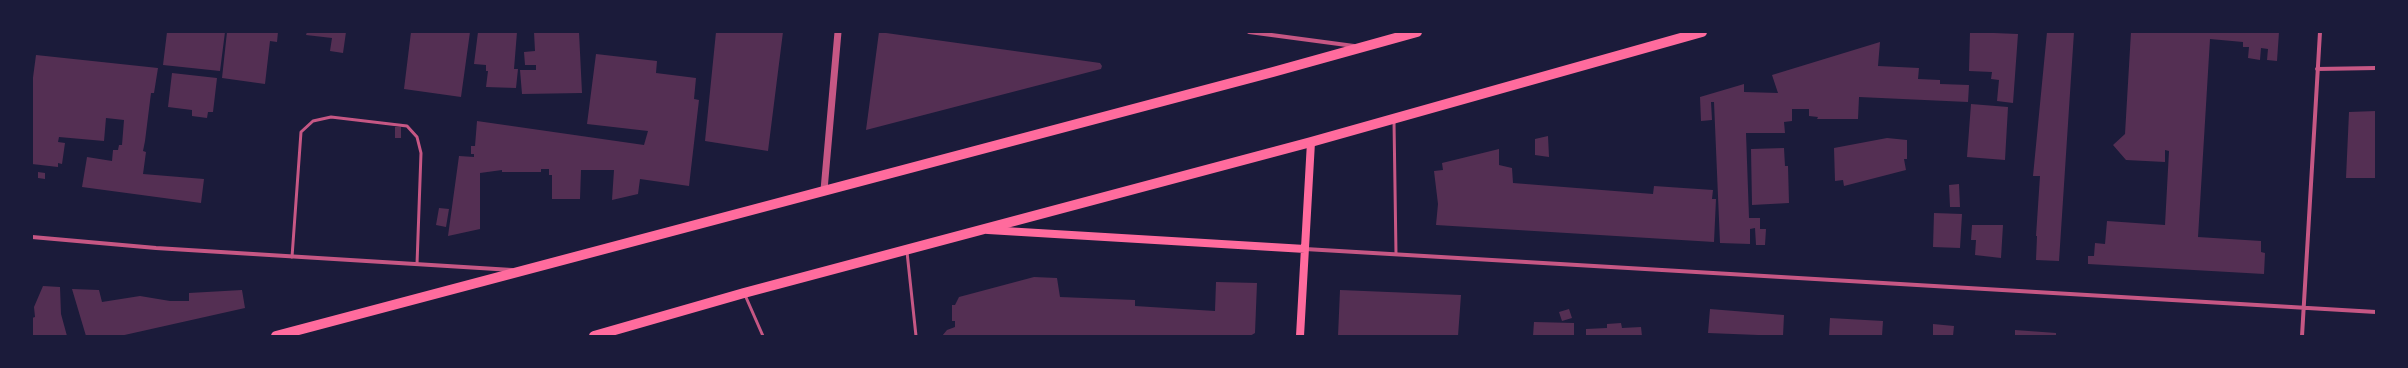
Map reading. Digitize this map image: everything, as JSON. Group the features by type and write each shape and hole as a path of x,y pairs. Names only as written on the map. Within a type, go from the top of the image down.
{"main road":[{"path":"276,336 1416,32"},
{"path":"594,336 744,293 986,230 1311,142 1689,34 1702,32"},
{"path":"1300,336 1311,142"},
{"path":"986,230 1305,249"}],"street":[{"path":"824,190 838,32"},
{"path":"1249,32 1364,47"},
{"path":"2302,336 2320,32"},
{"path":"2317,69 2376,68"},
{"path":"32,237 156,248 522,270"},
{"path":"1305,249 2376,312"}],"lane":[{"path":"292,257 301,132 313,121 331,117 407,126 417,137 421,153 417,264"},
{"path":"1394,119 1396,254"},
{"path":"907,251 916,336"},
{"path":"744,293 763,336"}],"building":[{"path":"167,32 225,32 220,71 163,65"},
{"path":"227,32 278,32 277,42 270,41 265,84 222,78"},
{"path":"307,32 346,32 343,53 330,51 332,38 306,35"},
{"path":"411,32 470,32 461,97 404,89"},
{"path":"478,32 517,32 514,69 518,69 516,88 486,87 488,71 486,71 486,65 474,64"},
{"path":"534,32 579,32 582,93 522,94 520,70 536,70 536,65 525,65 524,52 535,51"},
{"path":"716,32 783,32 768,151 705,141"},
{"path":"879,32 1100,63 1102,66 1101,69 866,130"},
{"path":"1970,32 2018,34 2013,103 1997,101 1999,80 1991,79 1992,72 1969,71"},
{"path":"2047,32 2074,32 2059,261 2036,260 2040,176 2033,176"},
{"path":"2131,32 2279,32 2277,61 2267,60 2268,49 2261,48 2260,60 2248,58 2249,47 2243,47 2243,42 2210,39 2198,237 2261,241 2261,252 2265,253 2264,274 2088,264 2088,256 2094,256 2095,243 2105,244 2107,221 2165,225 2169,151 2165,150 2165,162 2126,160 2113,145 2125,134"},
{"path":"1880,42 1878,66 1919,68 1918,79 1940,80 1940,84 1969,85 1968,102 1859,97 1858,119 1817,119 1818,117 1809,116 1809,109 1792,109 1792,121 1784,122 1785,133 1746,133 1749,218 1760,218 1760,229 1766,229 1765,245 1756,245 1755,228 1750,229 1750,244 1720,243 1714,102 1711,102 1712,120 1701,121 1700,97 1744,84 1744,92 1778,93 1772,75"},
{"path":"596,54 657,61 656,73 696,78 694,99 699,100 689,186 640,179 638,194 612,200 614,170 581,170 580,199 552,199 552,175 549,175 549,169 541,169 541,172 502,172 502,170 480,173 480,229 448,236 459,156 474,157 474,154 471,154 471,146 475,146 477,121 644,145 648,131 587,124"},
{"path":"36,55 158,68 154,93 151,93 143,151 146,152 143,174 204,179 201,203 82,187 87,157 112,161 113,150 118,150 119,145 122,145 124,120 106,118 104,141 59,137 58,142 65,143 62,164 58,163 58,167 32,164 32,85"},
{"path":"172,73 217,78 213,112 208,112 207,118 192,116 192,110 168,107"},
{"path":"1971,104 2008,107 2005,160 1967,157"},
{"path":"2376,111 2376,178 2346,178 2349,112"},
{"path":"395,127 401,127 401,138 395,138"},
{"path":"1548,136 1549,157 1535,155 1535,139"},
{"path":"1887,138 1907,140 1907,159 1904,159 1906,170 1844,186 1843,180 1835,181 1834,148"},
{"path":"1784,148 1785,166 1788,166 1789,203 1752,205 1751,149"},
{"path":"1499,149 1499,165 1512,168 1513,183 1653,194 1654,186 1713,190 1712,199 1716,199 1714,242 1436,225 1438,204 1434,171 1443,170 1442,163"},
{"path":"38,172 45,173 45,179 38,178"},
{"path":"1959,184 1960,207 1950,207 1949,185"},
{"path":"439,208 449,209 446,227 436,225"},
{"path":"1934,213 1962,214 1960,248 1933,247"},
{"path":"1972,225 2003,225 2001,258 1975,255 1976,240 1971,240"},
{"path":"1034,277 1057,278 1060,297 1135,300 1135,306 1215,311 1216,282 1257,283 1255,333 1250,336 942,336 947,330 955,327 955,321 952,321 952,305 955,305 959,297"},
{"path":"43,286 60,287 61,314 67,336 32,336 32,318 35,317 34,307"},
{"path":"72,289 99,290 102,302 140,296 170,301 189,301 189,293 242,290 245,308 120,336 86,336"},
{"path":"1340,290 1461,295 1458,336 1338,336"},
{"path":"1569,309 1572,318 1562,321 1559,312"},
{"path":"1710,309 1784,315 1783,336 1708,333"},
{"path":"1830,318 1883,321 1882,336 1829,336"},
{"path":"1534,322 1574,323 1574,336 1533,336"},
{"path":"1621,323 1622,328 1641,327 1642,336 1586,336 1586,329 1607,328 1607,324"},
{"path":"1933,324 1954,326 1953,336 1933,336"},
{"path":"2015,330 2056,333 2056,336 2015,336"}]}
